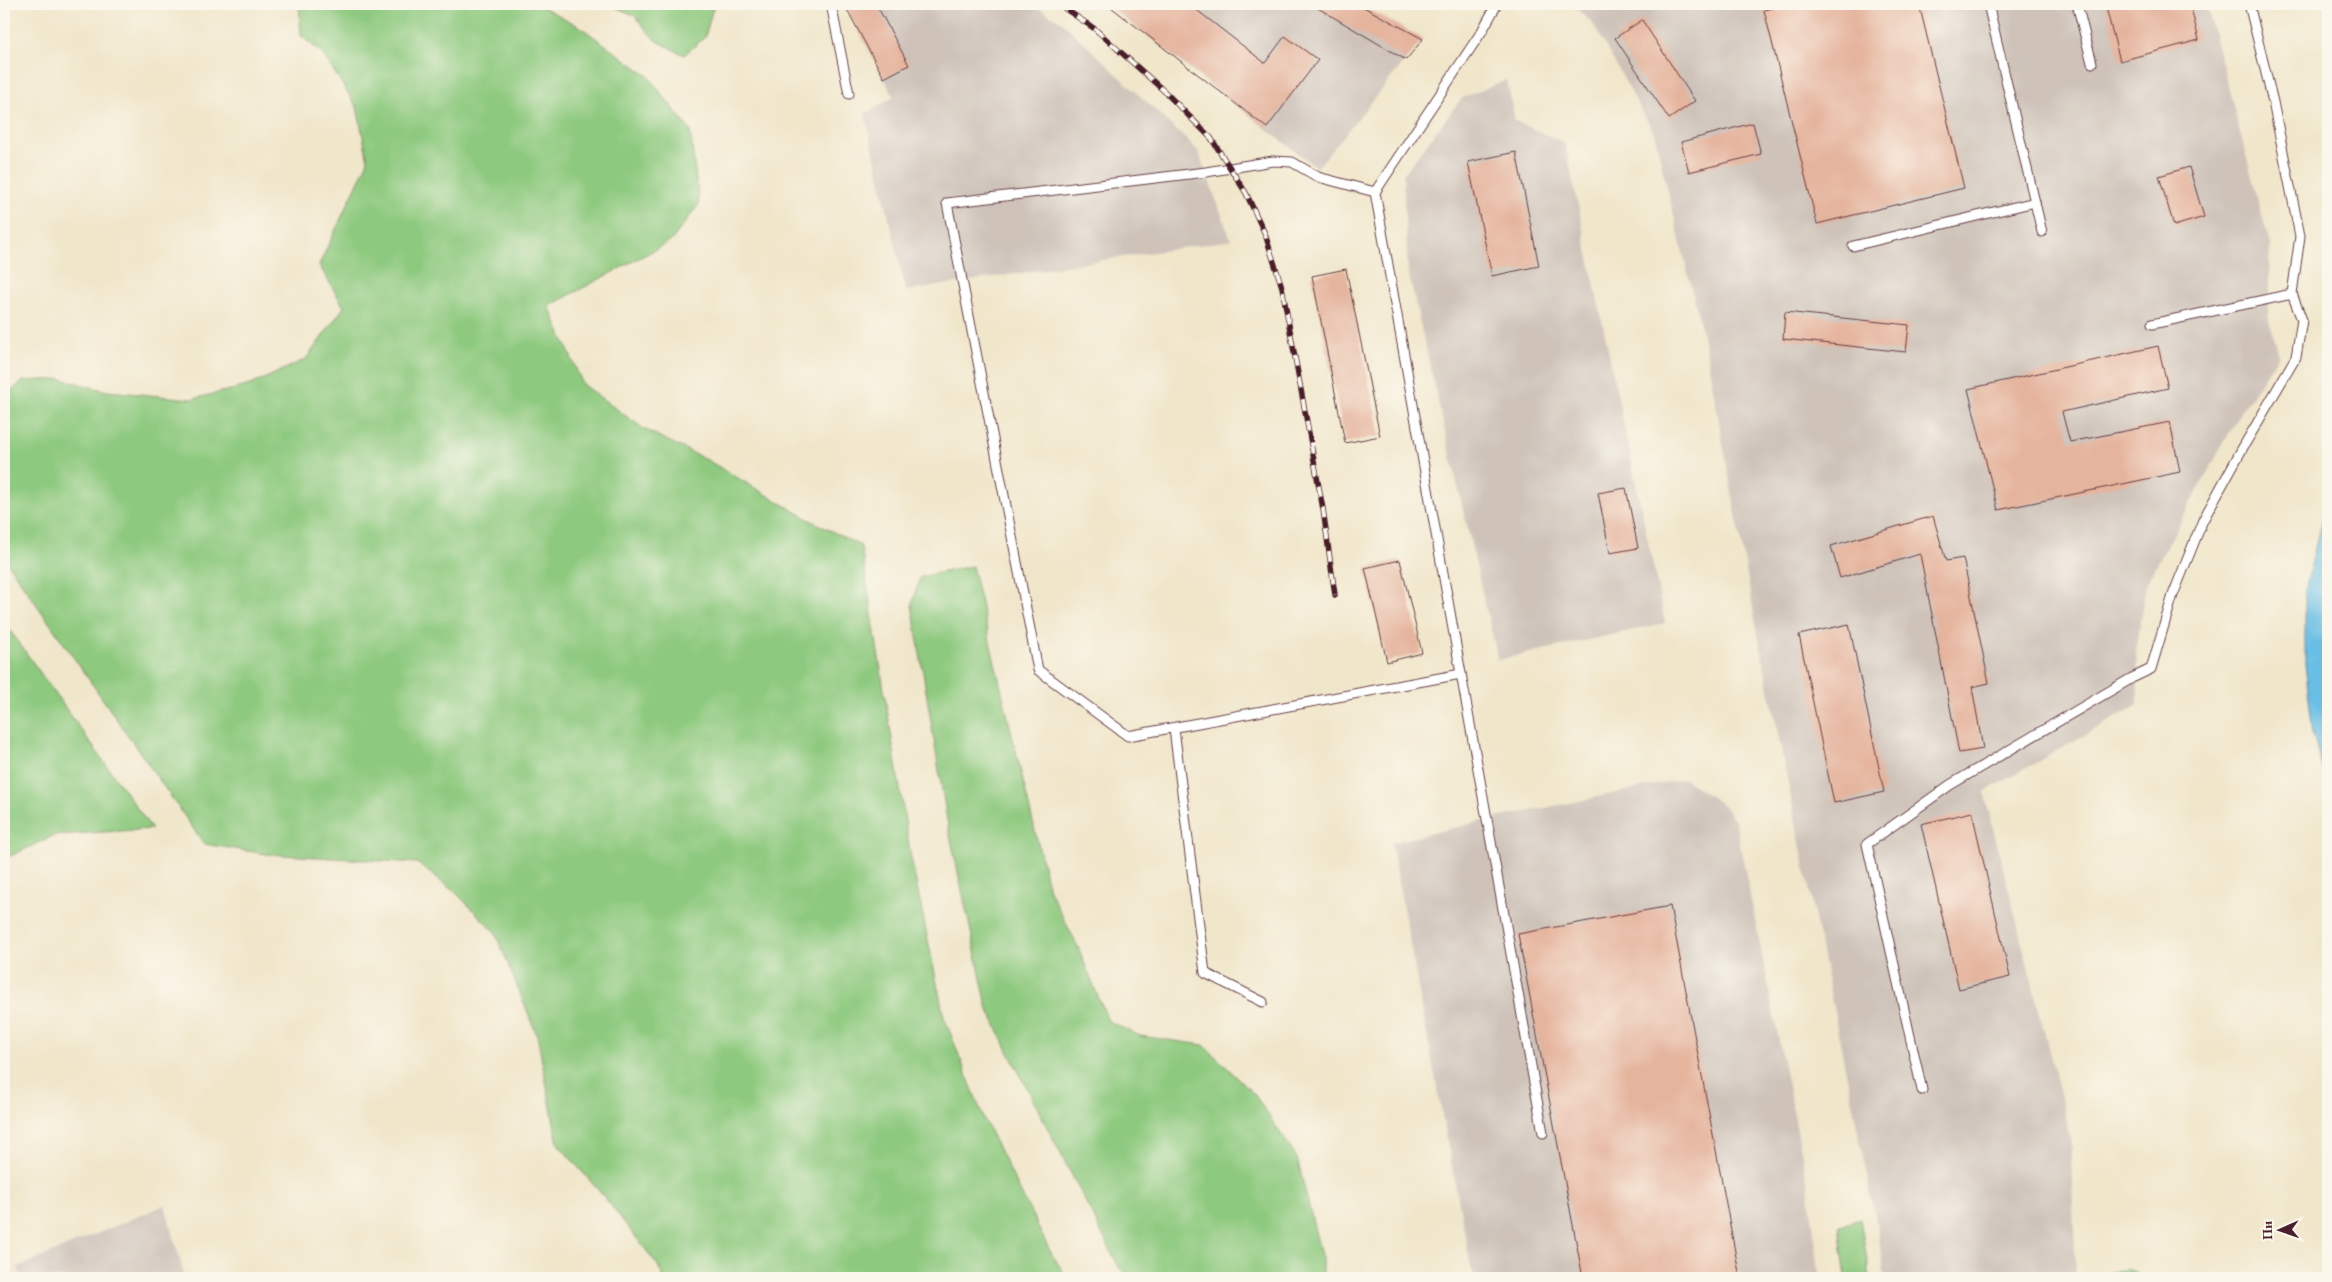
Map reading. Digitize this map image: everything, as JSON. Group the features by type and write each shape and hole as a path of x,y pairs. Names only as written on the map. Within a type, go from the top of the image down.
{"lane":[{"path":"831,4 849,94"},
{"path":"1497,4 1482,31 1376,192 1543,1133"},
{"path":"1988,4 2042,232"},
{"path":"2077,4 2092,63"},
{"path":"1922,1090 1867,844 1950,785 2132,678 2151,669 2173,595 2203,520 2296,357 2302,320 2292,294 2300,236 2273,102 2249,4"},
{"path":"1376,192 1318,177 1292,162 1273,161 1206,172 947,203 1038,670 1128,736 1174,729 1461,674"},
{"path":"1853,246 2035,202"},
{"path":"2152,324 2292,294"},
{"path":"1174,729 1205,973 1264,1002"}],"shaded area":[{"path":"844,4 1032,4 1062,22 1198,151 1231,240 906,291 865,114 894,97"},
{"path":"1106,4 1358,4 1423,39 1317,168"},
{"path":"1572,4 2206,4 2270,245 2268,316 2279,355 2243,408 2146,584 2136,646 2138,705 1984,792 2070,1134 2076,1278 1885,1278 1878,1231 1754,614 1705,344 1654,133 1593,24"},
{"path":"1507,80 1515,121 1565,143 1665,623 1498,660 1408,271 1403,175 1462,98"},
{"path":"1684,779 1723,805 1735,820 1808,1186 1820,1278 1473,1278 1391,843 1487,820"},
{"path":"165,1205 185,1278 21,1278 18,1267"}],"green space":[{"path":"299,4 537,4 579,26 647,75 690,130 699,204 671,241 549,306 583,385 644,429 707,460 810,520 861,546 911,858 944,1017 984,1119 1050,1251 1067,1278 664,1278 657,1264 605,1198 558,1144 537,1035 495,932 456,893 417,863 266,854 204,844 4,558 4,397 23,381 61,379 107,391 192,399 251,385 306,359 344,307 319,265 368,161 357,107 322,53 301,36"},
{"path":"607,4 714,4 705,37 684,55 655,40 634,15"},
{"path":"972,566 1049,890 1078,947 1108,1021 1140,1036 1204,1045 1255,1095 1297,1158 1322,1259 1322,1278 1129,1278 1119,1267 1009,1053 987,1006 948,826 912,605 920,577"},
{"path":"4,622 152,829 55,835 4,859"},
{"path":"1860,1219 1870,1278 1846,1278 1839,1226"},
{"path":"2127,1269 2147,1278 2092,1278 2092,1276"}],"water":[{"path":"2328,500 2328,790 2313,734 2305,664 2305,591"}],"building":[{"path":"844,4 876,4 909,65 884,78"},
{"path":"1107,4 1189,4 1265,63 1285,36 1318,60 1267,128"},
{"path":"1311,4 1358,4 1423,39 1406,60"},
{"path":"1788,4 1919,4 1964,188 1817,224 1764,10"},
{"path":"2105,4 2190,4 2199,40 2120,61"},
{"path":"1642,20 1695,101 1669,119 1615,38"},
{"path":"1753,123 1761,154 1689,172 1681,142"},
{"path":"1516,152 1539,266 1492,276 1468,162"},
{"path":"2189,167 2204,217 2174,226 2159,176"},
{"path":"1346,269 1380,436 1345,443 1312,276"},
{"path":"1785,312 1909,325 1906,352 1783,339"},
{"path":"2158,346 2168,388 2062,412 2070,442 2170,422 2180,472 1998,510 1968,389"},
{"path":"1626,488 1638,548 1610,553 1598,493"},
{"path":"1933,516 1946,561 1963,558 1989,683 1972,687 1983,749 1959,753 1920,554 1840,578 1831,546"},
{"path":"1400,560 1422,653 1387,662 1365,568"},
{"path":"1849,624 1884,792 1834,803 1799,635"},
{"path":"1972,812 2010,977 1959,989 1921,824"},
{"path":"1670,906 1740,1278 1583,1278 1518,934"}],"railway":[{"path":"1058,4 1095,29 1163,90 1211,138 1246,193 1265,234 1282,287 1323,509 1335,595"}]}
